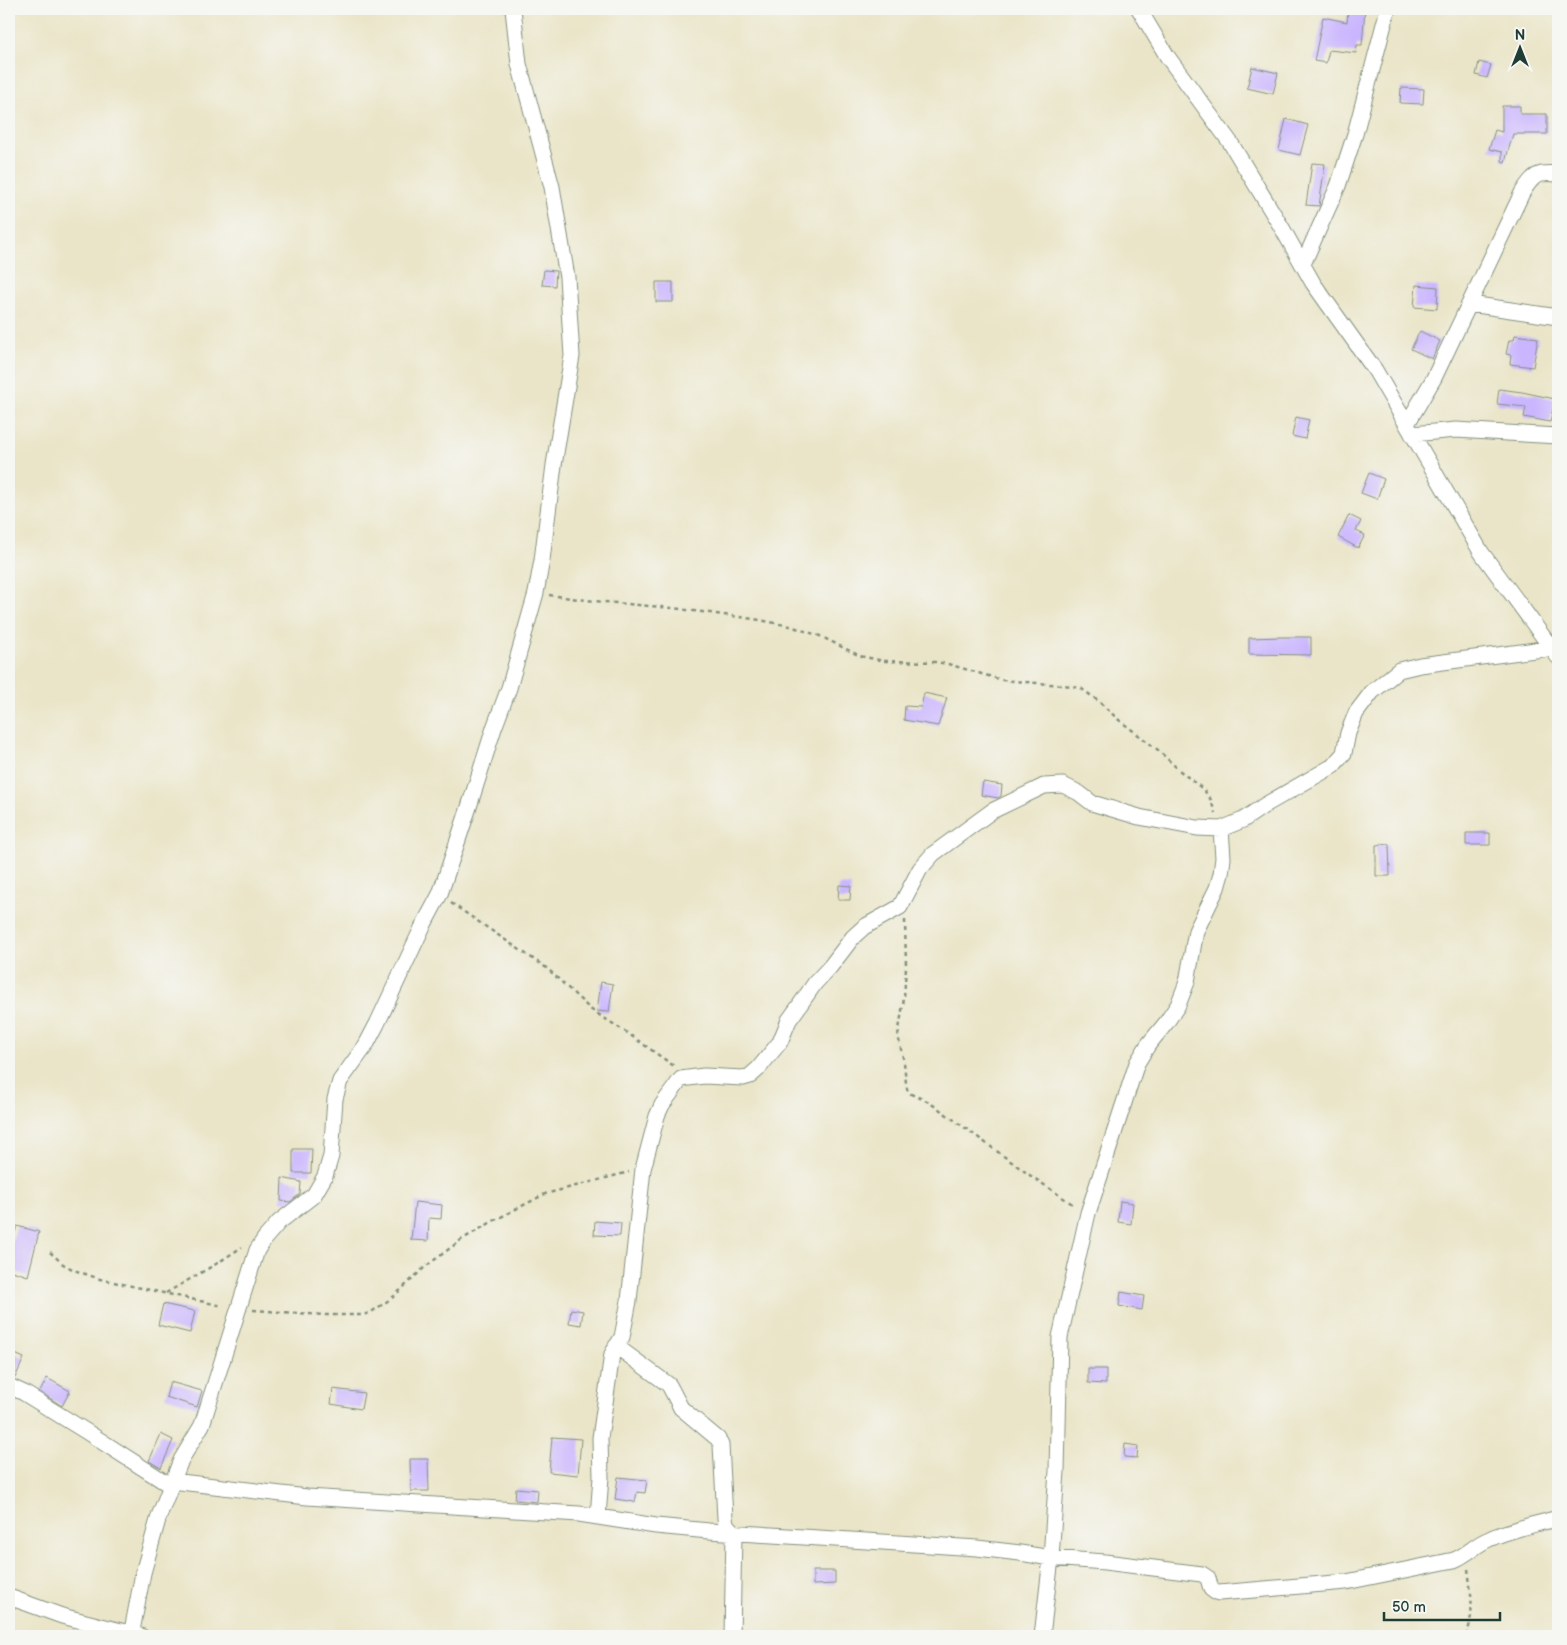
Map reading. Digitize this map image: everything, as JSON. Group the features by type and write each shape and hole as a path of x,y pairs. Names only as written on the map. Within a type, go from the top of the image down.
{"street":[{"path":"9,1596 62,1616 135,1636 143,1574 158,1516 181,1460 202,1424 251,1267 265,1238 279,1222 314,1195 325,1176 331,1156 335,1099 340,1081 366,1045 378,1024 422,928 440,894 494,728 509,688 536,593 572,356 567,277 552,187 519,64 513,9"},
{"path":"1139,9 1167,56 1230,142 1323,298 1375,370 1481,552 1555,653"},
{"path":"1302,264 1338,186 1388,9"},
{"path":"1410,429 1522,193 1532,178 1538,174 1558,174"},
{"path":"1470,304 1558,317"},
{"path":"1410,429 1558,436"},
{"path":"598,1517 601,1477 600,1438 612,1354 622,1337 629,1302 644,1169 657,1116 662,1105 681,1079 704,1076 743,1078 750,1076 780,1042 789,1020 815,983 830,968 853,937 864,927 900,908 904,904 920,869 933,854 992,811 1044,786 1063,785 1079,793 1092,803 1140,818 1197,828 1221,829 1243,820 1265,805 1333,766 1344,753 1348,733 1356,713 1372,692 1398,670 1420,665 1555,653"},
{"path":"1042,1636 1051,1558 1060,1337 1088,1213 1137,1063 1178,1005 1187,982 1196,931 1217,888 1224,858 1221,829"},
{"path":"616,1346 669,1385 681,1408 718,1439 721,1445 725,1518 726,1524 734,1533 732,1636"},
{"path":"9,1386 24,1393 172,1483 307,1497 579,1514 656,1526 734,1533 968,1547 1202,1574 1208,1578 1211,1589 1219,1593 1346,1582 1454,1560 1464,1556 1488,1539 1558,1518"}],"path":[{"path":"536,593 754,619 790,626 813,634 860,656 884,661 942,663 1002,680 1082,688 1204,790 1210,800 1221,829"},
{"path":"440,894 469,916 548,969 590,1010 626,1032 690,1077"},
{"path":"904,904 906,968 904,998 898,1036 904,1062 907,1089 911,1094 933,1105 1031,1176 1088,1213"},
{"path":"50,1252 63,1264 74,1270 100,1279 238,1310 362,1315 370,1313 392,1298 425,1267 461,1240 545,1194 601,1178 644,1169"},
{"path":"164,1294 244,1246"},
{"path":"1464,1556 1468,1567 1472,1610 1466,1636"}],"building":[{"path":"1348,9 1365,9 1362,45 1357,45 1356,53 1329,50 1326,63 1314,61 1323,17 1347,22"},
{"path":"1479,62 1491,65 1487,78 1476,75"},
{"path":"1252,67 1278,73 1273,94 1247,88"},
{"path":"1401,88 1424,89 1423,104 1400,103"},
{"path":"1502,106 1520,106 1520,114 1547,114 1547,134 1513,134 1505,162 1502,161 1502,152 1489,149 1495,130 1502,132"},
{"path":"1286,119 1308,125 1300,155 1279,150"},
{"path":"1312,163 1325,164 1319,206 1306,205"},
{"path":"544,270 556,271 555,286 542,285"},
{"path":"656,282 673,282 673,302 656,302"},
{"path":"1416,285 1438,287 1437,309 1414,307"},
{"path":"1420,331 1440,341 1432,359 1411,349"},
{"path":"1515,335 1538,338 1533,367 1510,364 1511,355 1506,354 1509,340 1514,340"},
{"path":"1499,389 1555,399 1550,422 1524,417 1526,407 1497,404"},
{"path":"1296,417 1309,420 1305,439 1292,436"},
{"path":"1369,473 1384,479 1377,499 1361,493"},
{"path":"1349,515 1361,521 1356,531 1365,535 1358,548 1338,537"},
{"path":"1311,637 1311,655 1249,654 1249,638"},
{"path":"924,693 947,698 938,726 904,720 905,706 921,707"},
{"path":"983,782 1002,785 1001,796 998,798 981,795"},
{"path":"1466,833 1490,833 1490,845 1466,845"},
{"path":"1389,844 1390,876 1376,876 1376,845"},
{"path":"839,885 851,886 850,900 838,900"},
{"path":"601,982 613,984 609,1012 597,1011"},
{"path":"293,1149 312,1149 311,1173 293,1173"},
{"path":"282,1178 301,1182 300,1194 290,1202 281,1201"},
{"path":"1120,1201 1133,1203 1131,1224 1118,1222"},
{"path":"415,1202 442,1205 441,1219 429,1218 428,1241 411,1240"},
{"path":"595,1221 621,1223 620,1236 594,1235"},
{"path":"17,1226 39,1232 28,1276 9,1270 9,1240 12,1241"},
{"path":"1121,1292 1144,1296 1142,1310 1119,1306"},
{"path":"163,1304 195,1311 190,1333 158,1325"},
{"path":"571,1309 583,1311 581,1325 569,1323"},
{"path":"13,1353 24,1358 15,1378 9,1377 9,1361"},
{"path":"1088,1369 1106,1369 1106,1384 1088,1383"},
{"path":"47,1378 70,1391 62,1406 40,1392"},
{"path":"170,1382 202,1391 197,1407 166,1397"},
{"path":"333,1389 364,1393 361,1409 331,1404"},
{"path":"161,1434 173,1440 161,1468 149,1461"},
{"path":"552,1437 581,1439 578,1475 549,1472"},
{"path":"1125,1444 1138,1446 1137,1458 1124,1457"},
{"path":"410,1459 428,1459 429,1491 411,1491"},
{"path":"618,1477 647,1480 645,1493 637,1492 635,1502 615,1499"},
{"path":"516,1488 538,1490 537,1502 515,1500"},
{"path":"813,1571 835,1571 835,1584 813,1585"}]}
